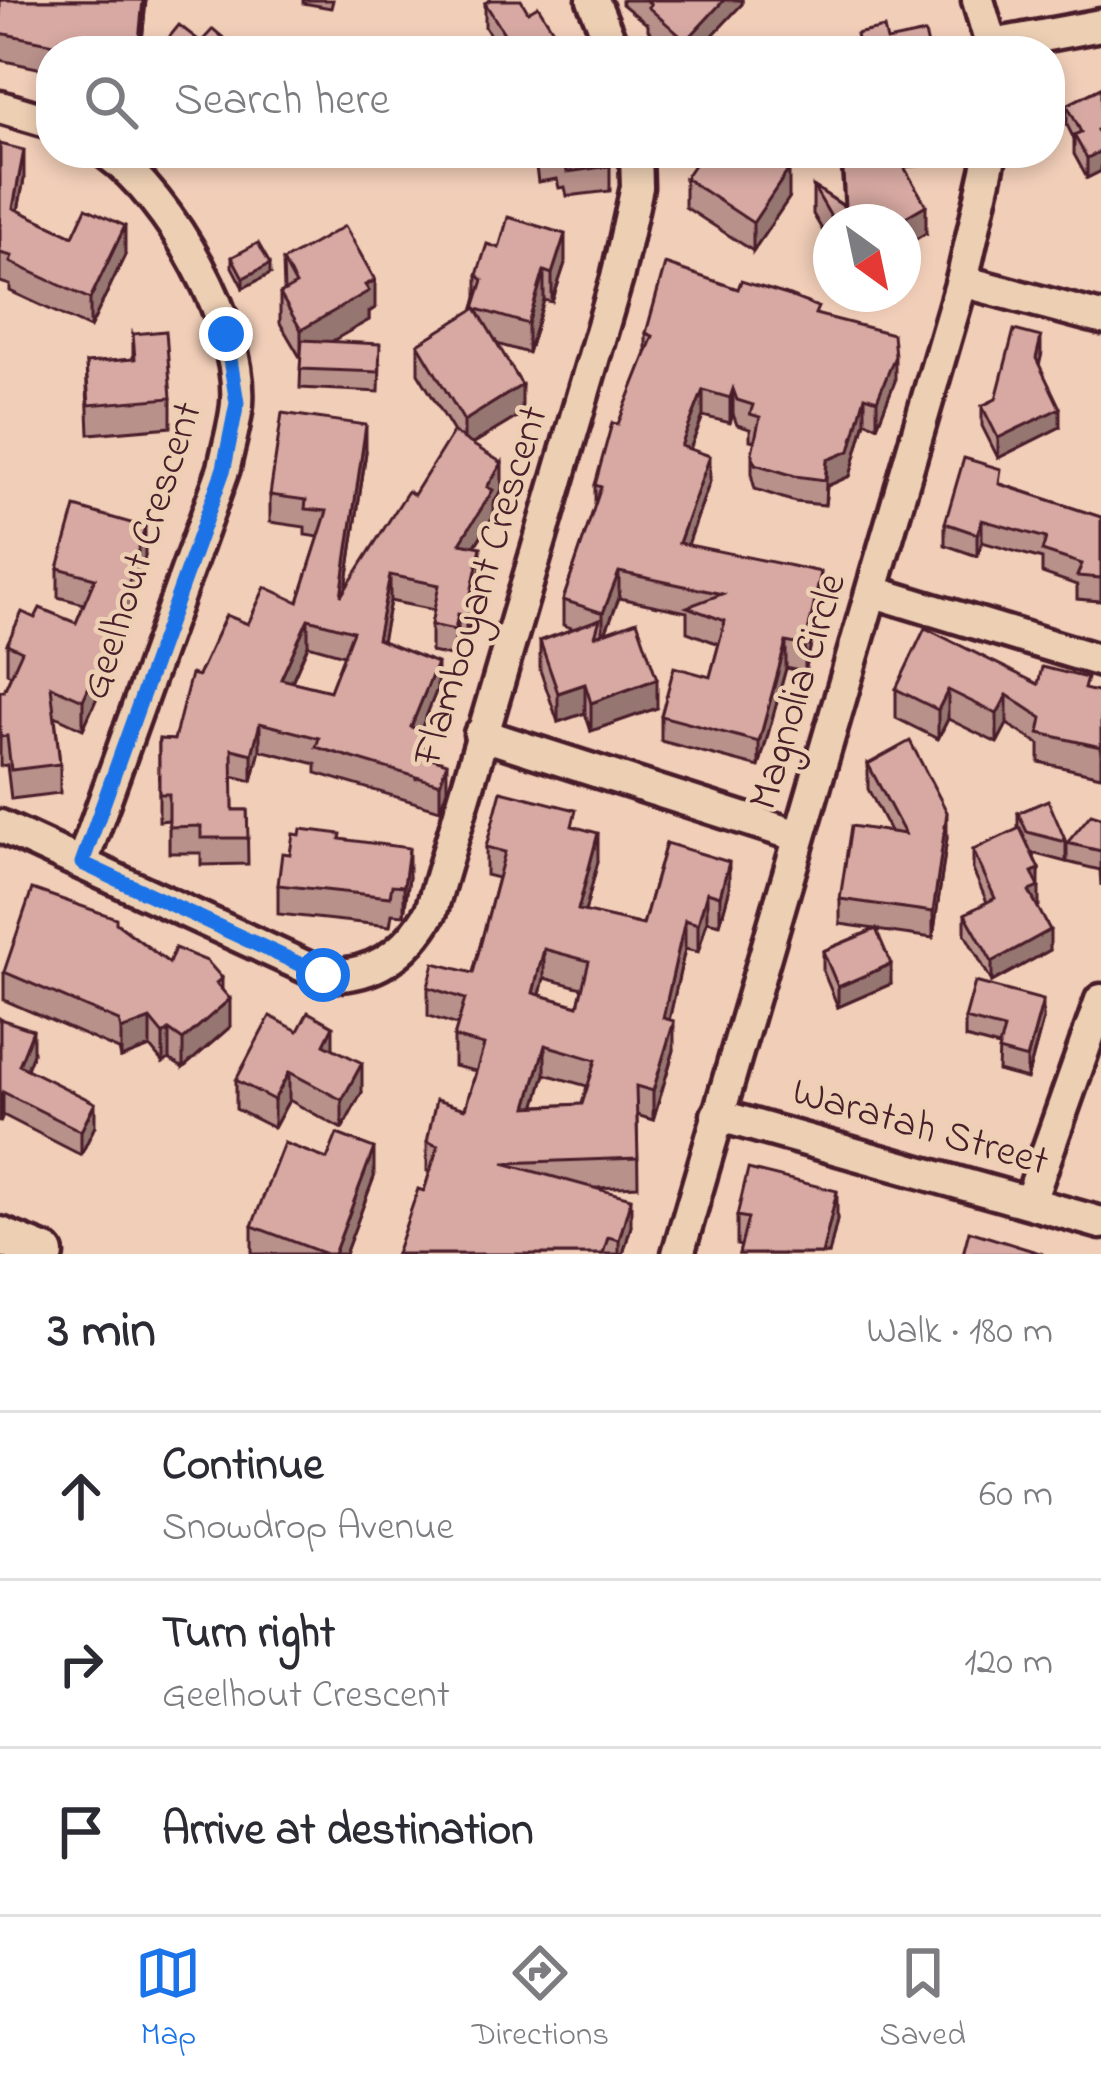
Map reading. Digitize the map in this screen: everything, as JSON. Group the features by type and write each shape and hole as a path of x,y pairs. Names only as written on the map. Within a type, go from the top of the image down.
{"street":[{"path":"593,0 608,36"},
{"path":"978,0 989,36"},
{"path":"1052,36 1101,26"},
{"path":"0,107 36,118"},
{"name":"Geelhout Crescent","path":"82,863 224,468 237,403 233,359 220,308 197,264 126,168"},
{"name":"Flamboyant Crescent","path":"82,863 323,975 368,971 387,962 419,931 431,911 617,278 638,187 637,168"},
{"name":"Magnolia Circle","path":"678,1254 798,836 874,592 962,281 988,168"},
{"path":"962,281 1101,318"},
{"path":"874,592 1101,661"},
{"path":"480,734 798,836"},
{"path":"0,826 82,863"},
{"path":"1030,1202 1101,1000"},
{"name":"Waratah Street","path":"717,1115 1101,1223"},
{"path":"0,1236 45,1254"}],"building":[{"path":"0,0 143,0 139,36 36,36 36,40 0,33"},
{"path":"521,0 528,12 538,6 557,36 506,36 485,3"},
{"path":"646,0 724,0 691,36 680,36 648,7 651,4"},
{"path":"179,25 193,36 170,36"},
{"path":"884,28 886,36 856,36"},
{"path":"1101,88 1101,128 1097,130 1101,151 1087,158 1074,135 1081,132 1067,105"},
{"path":"0,144 24,150 13,208 73,236 86,208 125,226 90,299 0,253"},
{"path":"692,168 789,169 753,223 685,178"},
{"path":"843,168 905,168 926,205 845,204"},
{"path":"813,186 840,204 824,204"},
{"path":"508,217 565,234 552,274 544,271 528,324 474,308 483,280 477,275 487,244 499,248"},
{"path":"345,226 375,280 365,285 369,291 301,330 280,294 296,285 283,261"},
{"path":"258,243 270,264 243,278 232,257"},
{"path":"665,264 738,289 741,281 787,295 813,305 815,314 893,334 895,356 877,400 865,396 850,451 827,460 825,480 755,464 752,453 760,417 750,414 753,405 737,400 733,389 730,398 703,390 681,446 710,456 679,543 821,572 805,646 786,642 759,742 661,716 674,667 710,677 725,621 687,607 722,594 619,572 603,613 563,600 601,487 595,485 612,423 618,424 653,336 646,333"},
{"path":"476,308 522,385 464,421 418,344"},
{"path":"1014,330 1041,337 1036,358 1060,408 998,438 982,406 996,399"},
{"path":"166,331 171,398 89,405 86,363 135,359 133,334"},
{"path":"302,340 380,344 379,372 300,369"},
{"path":"282,413 366,425 341,596 408,491 414,495 453,432 502,463 487,487 493,490 460,543 481,547 466,616 458,614 455,630 431,625 439,585 390,575 377,639 437,663 411,727 424,732 416,753 447,763 440,784 316,747 319,738 260,723 252,754 232,749 233,810 247,810 248,838 201,838 201,826 169,827 169,794 159,794 159,739 174,740 191,674 198,676 226,615 248,624 265,587 298,602 327,511 305,509 306,500 270,495","holes":["308,619 353,631 330,691 281,679"]},
{"path":"964,458 1001,469 999,484 1101,517 1101,578 1077,576 1082,564 1042,551 1046,538 982,520 977,534 945,523"},
{"path":"75,507 145,527 117,623 83,700 51,686 60,764 11,770 7,736 0,737 0,691 22,651 7,644 22,612 35,618 40,608 76,623 95,578 58,568"},
{"path":"600,619 595,636 637,621 657,679 591,703 585,684 558,693 540,641"},
{"path":"925,628 1038,684 1042,667 1087,678 1084,689 1101,693 1101,747 1039,733 1042,718 1007,695 997,714 948,690 938,710 896,689"},
{"path":"910,741 947,812 933,912 840,899 851,826 905,834 868,764"},
{"path":"501,791 576,810 572,826 598,833 578,910 643,925 666,843 729,862 720,896 707,892 698,924 685,920 663,1018 674,1021 653,1091 636,1086 638,1158 503,1163 631,1198 619,1240 608,1237 603,1254 396,1254 438,1146 427,1142 436,1100 465,1109 484,1045 454,1037 465,999 428,987 434,963 473,973 505,852 486,847","holes":["544,949 589,961 578,1006 533,993","545,1045 596,1060 582,1104 527,1107"]},
{"path":"1048,800 1066,842 1027,832 1018,813"},
{"path":"1091,814 1101,817 1101,851 1067,843"},
{"path":"1020,828 1039,869 1032,872 1039,887 1029,891 1050,930 992,962 965,914 995,898 973,850"},
{"path":"301,829 409,848 404,886 392,885 390,897 278,885 282,853 290,854 293,834 300,835"},
{"path":"32,889 116,918 116,923 169,963 175,948 207,961 222,978 216,983 230,999 183,1040 169,1030 163,1035 150,1019 121,1030 119,1021 4,972"},
{"path":"876,929 891,964 838,987 823,951"},
{"path":"975,982 1043,1000 1027,1059 998,1051 1004,1029 965,1019"},
{"path":"308,1012 333,1026 324,1044 362,1063 342,1100 289,1072 274,1100 236,1080 270,1016 298,1031"},
{"path":"0,1019 33,1030 19,1065 95,1103 81,1131 3,1092 0,1099"},
{"path":"337,1134 374,1148 334,1254 252,1226 284,1143 327,1159"},
{"path":"748,1169 837,1191 822,1254 739,1254 748,1218 737,1216"},
{"path":"969,1231 1043,1254 963,1254"}],"route":[{"path":"226,334 237,403 224,468 82,863 323,975"}]}
